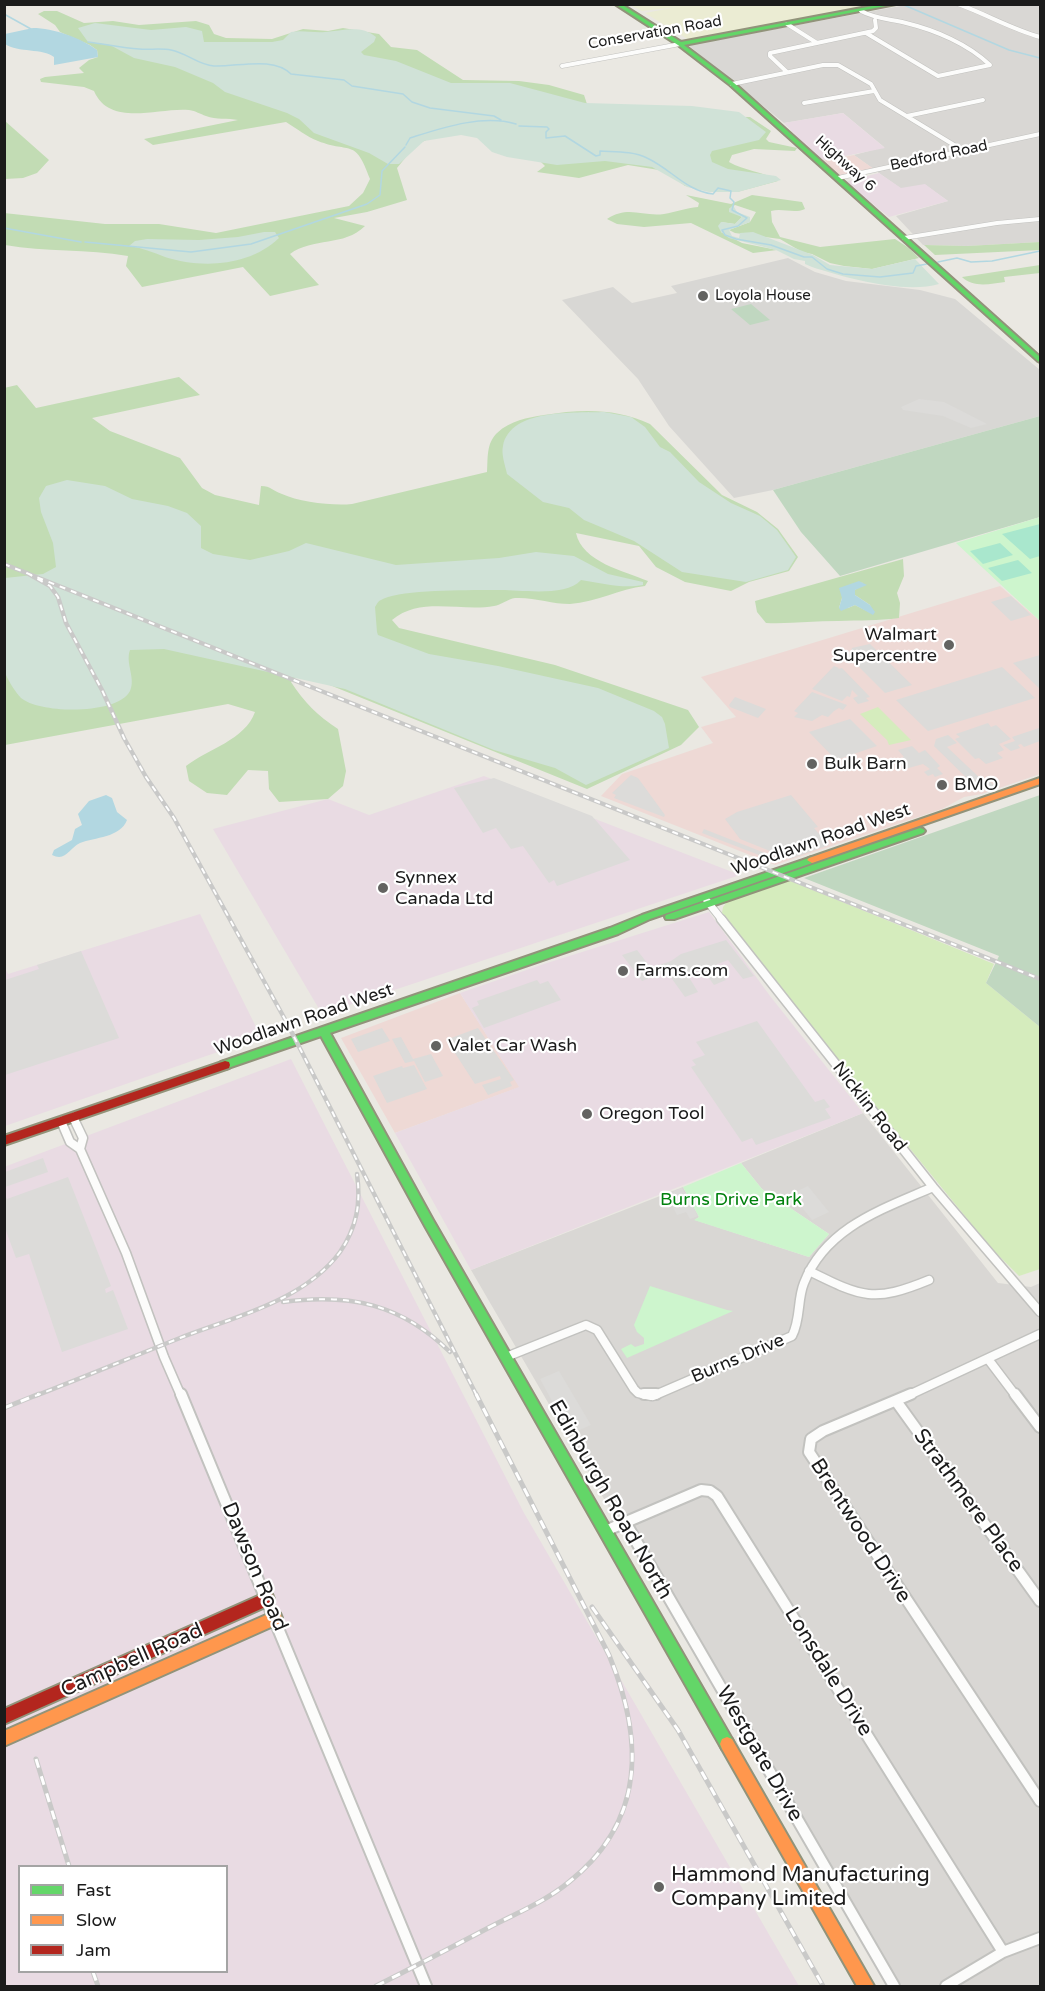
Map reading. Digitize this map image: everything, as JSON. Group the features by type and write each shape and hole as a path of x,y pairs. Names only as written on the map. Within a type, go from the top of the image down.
{"main road":[{"name":"Highway 6","path":"617,4 680,44 732,84 1041,360"},
{"name":"Conservation Road","path":"680,44 894,4"},
{"name":"Woodlawn Road West","path":"707,901 1041,781"},
{"name":"Woodlawn Road West","path":"4,1141 614,931 646,917 707,901 1041,789"},
{"name":"Edinburgh Road North","path":"323,1031 506,1357 866,1986"},
{"name":"Campbell Road","path":"4,1717 267,1599"},
{"name":"Campbell Road","path":"6,1738 275,1618"},
{"path":"4,1724 6,1738"}],"street":[{"path":"958,4 981,12 1033,37 1041,37"},
{"path":"861,11 875,20 904,22 931,30 990,65 938,76 866,33"},
{"path":"787,72 770,56 770,53 866,33 876,28 875,20"},
{"path":"787,24 817,43"},
{"name":"Conservation Road","path":"562,66 680,44"},
{"path":"732,84 834,64 871,84 880,100 964,151"},
{"path":"804,103 874,91"},
{"path":"908,116 983,100"},
{"name":"Bedford Road","path":"838,178 1041,134"},
{"path":"904,238 997,223 1041,219"},
{"name":"Nicklin Road","path":"707,901 933,1187 1041,1312"},
{"name":"Dawson Road","path":"73,1117 83,1138 80,1149"},
{"name":"Dawson Road","path":"61,1121 70,1142 80,1149 126,1253 164,1357 275,1618 426,1986"},
{"name":"Burns Drive","path":"506,1357 586,1325 597,1330 634,1389 638,1393 652,1396 792,1336 796,1328 801,1293 809,1271 822,1250 848,1226 933,1187"},
{"path":"809,1271 868,1297 893,1296 928,1280"},
{"name":"Brentwood Drive","path":"1041,1334 812,1437 808,1444 808,1453 1041,1801"},
{"path":"988,1359 1041,1426"},
{"name":"Strathmere Place","path":"896,1401 1041,1601"},
{"name":"Lonsdale Drive","path":"605,1531 701,1490 710,1491 717,1496 1003,1952"},
{"name":"Westgate Drive","path":"625,1522 894,1986"},
{"path":"946,1986 1003,1952 1041,1938"}],"shaded area":[{"path":"906,5 1040,5 1040,242 967,246 923,245 896,216 948,201 925,185 901,189 854,155 884,147 843,113 784,123 688,45"},
{"path":"843,113 885,148 820,161 784,123"},
{"path":"854,155 874,169 839,176 820,161"},
{"path":"879,173 901,188 925,184 948,201 889,217 845,182"},
{"path":"788,258 815,272 846,281 920,290 955,299 1040,370 1040,416 773,490 734,498 669,426 638,379 562,300 613,287 632,303 677,293 671,286"},
{"path":"919,399 944,402 987,424 971,428 943,416 903,410 901,407"},
{"path":"1000,586 1040,621 1040,774 982,794 964,797 942,809 775,865 601,796 622,774 713,743 701,727 736,717 701,677"},
{"path":"1011,596 1031,615 1011,621 991,602"},
{"path":"870,644 912,685 885,693 848,656 852,648"},
{"path":"1040,655 1040,689 1013,663"},
{"path":"834,666 838,669 842,668 870,697 866,698 869,701 858,704 853,698 858,696 852,690 850,697 847,696 842,701 812,689"},
{"path":"1002,667 1035,698 928,731 896,700"},
{"path":"812,692 847,705 843,710 839,708 828,717 822,715 812,721 794,717 798,713 794,711"},
{"path":"735,697 766,709 758,718 730,707"},
{"path":"850,719 877,746 836,760 809,732"},
{"path":"988,723 991,727 996,725 1011,739 999,744 1004,750 997,753 1003,758 986,764 979,758 975,759 955,739 960,737 956,734"},
{"path":"1039,728 1040,741 1024,747 1021,744 1018,745 1020,748 1011,751 1003,745 1015,741 1012,737"},
{"path":"948,735 957,743 947,747 983,781 988,780 996,787 987,791 983,788 979,790 934,746 936,739"},
{"path":"912,746 919,753 925,750 940,766 937,768 943,774 935,777 933,774 928,776 924,772 930,769 923,764 905,769 897,760 904,757 898,750"},
{"path":"631,775 638,778 665,815 664,817 614,798 616,795 612,793"},
{"path":"484,776 740,875 322,1014 213,829 328,799 369,815"},
{"path":"494,778 592,816 630,860 557,886 554,880 549,883 523,846 511,849 496,828 483,833 454,788"},
{"path":"791,795 818,827 814,828 829,845 790,859 740,839 725,819 737,812"},
{"path":"704,829 780,859 777,862 702,833"},
{"path":"709,912 770,996 863,1113 471,1270 395,1133 519,1087 460,993"},
{"path":"200,914 261,1037 5,1126 4,966 8,974"},
{"path":"726,940 754,976 743,979 728,960 715,965 726,980 714,985 703,970 687,974 698,992 685,997 667,972 642,981 622,955 637,950 651,968 671,961 681,954"},
{"path":"81,951 119,1038 5,1075 5,980 39,969 37,965"},
{"path":"537,980 540,984 548,981 561,1000 484,1028 472,1008 479,1005 477,1001"},
{"path":"460,993 520,1087 395,1133 341,1038"},
{"path":"757,1021 815,1102 824,1099 830,1107 825,1109 831,1118 756,1145 752,1138 742,1142 691,1067 696,1065 692,1060 705,1055 696,1042"},
{"path":"382,1028 390,1041 358,1052 351,1039"},
{"path":"478,1028 514,1080 510,1082 512,1086 488,1095 482,1085 501,1079 500,1076 475,1084 451,1047 455,1045 451,1038"},
{"path":"401,1037 413,1059 431,1054 443,1076 425,1082 414,1061 405,1063 392,1039"},
{"path":"291,1059 524,1513 799,1986 5,1986 4,1167"},
{"path":"414,1065 427,1089 387,1103 373,1076 402,1066 403,1068"},
{"path":"863,1113 998,1283 1031,1287 1040,1283 1040,1986 887,1986 471,1270 683,1187 699,1217 695,1220 809,1257 829,1234 762,1189 741,1163"},
{"path":"43,1158 48,1172 5,1187 5,1172"},
{"path":"68,1177 111,1286 105,1289 106,1293 113,1290 128,1329 62,1352 29,1254 16,1258 5,1228 4,1194 7,1199"},
{"path":"808,1186 829,1212 812,1220 791,1194"},
{"path":"682,1188 698,1216 690,1219 686,1212 677,1215 668,1197 673,1195 672,1192"},
{"path":"559,1371 591,1425 570,1434 540,1379"}],"green space":[{"path":"630,5 880,5 689,40 645,13 677,7 642,11"},
{"path":"44,11 57,11 84,23 113,21 139,25 196,21 209,25 214,34 226,38 272,39 303,29 328,31 343,28 379,34 391,47 417,50 463,80 519,81 549,85 584,95 587,104 650,116 750,117 771,131 766,139 769,142 797,148 795,151 754,149 732,155 729,162 778,181 737,192 685,186 665,171 628,165 579,178 537,172 545,166 540,161 497,142 469,134 439,135 420,143 397,168 407,200 367,212 334,218 365,226 348,237 308,245 290,254 319,285 270,296 243,267 142,287 126,266 128,256 5,245 4,213 105,224 159,224 216,233 349,206 363,193 370,179 356,152 314,139 286,122 153,145 144,139 238,120 210,117 189,110 123,112 111,109 101,102 94,91 84,87 41,82 40,79 45,77 84,73 79,68 89,60 98,57 97,50 60,32 55,25 38,14"},
{"path":"95,23 151,30 186,27 202,31 204,42 272,42 283,40 291,32 358,29 376,37 374,42 361,52 364,55 396,61 451,83 510,83 585,103 692,106 739,112 766,132 759,140 712,151 710,155 712,162 728,169 776,176 781,180 738,192 709,192 687,187 652,167 605,161 557,165 507,157 492,152 477,138 461,135 424,141 399,164 388,164 369,153 314,133 299,119 287,113 225,92 213,83 175,67 134,58 110,45 88,42 78,28"},
{"path":"5,121 49,160 37,173 23,178 5,179"},
{"path":"686,195 731,204 752,195 802,202 805,209 771,211 772,222 780,237 820,247 895,239 919,258 872,269 830,263 802,252 780,239 735,233 729,230 750,222 756,212 735,205 729,209 742,217 735,224 721,222 721,232 742,243 777,250 753,253 691,223 644,227 617,224 607,219 629,212 656,215 698,207 699,203"},
{"path":"733,205 737,212 750,217 750,222 729,230 732,236 739,238 740,233 753,232 813,255 830,265 872,269 915,259 939,284 909,287 858,280 812,267 805,264 805,261 794,259 776,250 729,238 721,232 718,226 721,222 735,224 742,217 729,212"},
{"path":"275,232 279,238 254,254 210,264 179,261 129,246 135,241 147,239 199,240"},
{"path":"1040,242 1040,250 935,255 924,245 967,246"},
{"path":"1040,265 1040,273 1004,277 1005,282 976,284 962,277"},
{"path":"751,304 770,320 750,325 731,309"},
{"path":"179,377 200,395 92,418 110,431 180,458 202,488 215,495 259,505 261,486 264,486 289,497 316,503 352,504 487,472 488,451 493,437 508,425 519,420 544,415 598,411 624,415 650,424 722,495 757,512 778,529 798,557 789,571 749,582 731,591 685,582 656,567 639,546 576,533 586,551 595,558 648,581 645,586 570,604 515,598 497,605 481,607 428,607 403,613 392,620 399,628 555,665 688,710 699,727 681,745 587,789 300,673 291,682 312,708 338,729 346,771 343,786 328,799 279,802 269,789 268,771 248,770 227,795 207,793 189,781 186,766 235,737 250,722 255,712 228,704 5,745 4,388 17,385 36,408"},
{"path":"604,412 631,417 645,427 660,447 670,452 699,482 731,503 760,516 777,530 796,557 788,570 746,582 682,572 634,541 584,520 569,508 543,502 507,474 503,446 508,434 518,425 546,415"},
{"path":"1040,416 1040,517 840,576 801,532 773,490"},
{"path":"67,480 105,486 132,499 168,506 187,513 201,526 201,548 213,554 250,560 289,551 306,543 396,565 499,558 536,552 574,556 608,574 643,582 643,585 628,586 581,580 565,589 555,591 457,590 390,596 380,600 375,607 377,632 378,635 429,654 498,666 598,688 654,711 662,717 669,748 586,785 555,768 494,750 345,689 164,649 130,650 132,686 123,699 111,704 78,710 44,707 31,703 17,693 4,669 5,578 43,574 56,567 53,543 41,512 39,498 46,486"},
{"path":"1040,517 1040,621 956,543"},
{"path":"1040,524 1040,556 1030,559 1002,534"},
{"path":"1000,543 1013,555 983,564 970,551"},
{"path":"903,559 904,576 897,593 900,603 899,618 766,623 757,612 755,601","holes":["863,582 855,590 855,595 870,605 873,614 855,605 839,608 842,598"]},
{"path":"1018,560 1032,573 1002,581 988,568"},
{"path":"878,707 911,740 889,745 887,740 860,714"},
{"path":"1040,795 1040,1027 986,983 999,956 804,878"},
{"path":"791,881 994,964 986,983 1040,1027 1040,1269 1019,1276 991,1248 783,993 722,913 727,902"},
{"name":"Burns Drive Park","path":"741,1163 762,1189 829,1234 809,1257 694,1220 699,1217 683,1187"},
{"path":"650,1286 733,1311 627,1358 621,1349 631,1344 635,1347 644,1344 644,1338 637,1332 634,1325"}],"water":[{"path":"33,28 58,32 75,38 97,50 98,57 54,65 54,57 49,54 17,49 5,44 5,34"},
{"path":"859,581 867,585 855,590 855,595 870,605 875,612 873,615 855,605 841,611 839,608 842,598 839,588"},
{"path":"106,795 112,798 117,812 127,820 124,826 113,834 76,845 64,856 52,855 54,850 72,840 75,829 82,825 78,814 89,801"}],"waterway":[{"path":"904,5 1009,50 1040,58"},
{"path":"4,14 31,29"},
{"path":"88,42 171,50 214,66 275,65 291,74 344,80 352,86 403,94 412,102 430,108 494,116 501,120"},
{"path":"406,145 410,138 476,121 503,121 516,124"},
{"path":"519,126 547,127 549,129 546,132 546,138 565,136 596,156 600,155 600,151 624,152 642,156 703,192 713,194 718,188 731,191 730,198 734,202 732,210 747,218 738,226 722,230 725,235 736,239 771,245 804,257 812,257 827,269 843,274 880,277 913,273 916,266 927,264"},
{"path":"85,242 191,252 251,244 367,204 380,195 382,171 405,147"},
{"path":"4,228 81,242"},
{"path":"938,262 957,258 971,262 992,261 1040,251"}],"railway":[{"path":"4,564 28,574"},
{"path":"28,574 1040,979"},
{"path":"28,574 50,586 58,597 66,623 102,690 124,738 146,777 174,818 287,1023 477,1396"},
{"path":"35,1396 267,1306 307,1283 325,1269 346,1243 354,1224 358,1205 357,1174"},
{"path":"283,1302 330,1299 373,1306 413,1323 450,1352"},
{"path":"4,1408 39,1394"},
{"path":"376,1986 531,1906 569,1882 594,1858 613,1833 625,1806 631,1777 632,1748 628,1717 609,1655 476,1394"},
{"path":"592,1607 678,1730 823,1986"},
{"path":"36,1759 69,1865"},
{"path":"93,1973 98,1986"}],"traffic: fast":[{"path":"617,4 680,44 732,84 1040,360"},
{"path":"680,44 894,4"},
{"path":"670,917 920,831"},
{"path":"225,1065 812,860"},
{"path":"323,1031 429,1223 727,1744"}],"traffic: slow":[{"path":"812,860 1040,781"},
{"path":"4,1739 275,1618"},
{"path":"727,1744 866,1986"}],"traffic: jam":[{"path":"4,1141 225,1065"},
{"path":"4,1717 267,1599"}],"place":[{"name":"Loyola House","path":"703,296"},
{"name":"Walmart Supercentre","path":"949,645"},
{"name":"Bulk Barn","path":"812,764"},
{"name":"BMO","path":"942,785"},
{"name":"Synnex Canada Ltd","path":"383,888"},
{"name":"Farms.com","path":"623,971"},
{"name":"Valet Car Wash","path":"436,1046"},
{"name":"Oregon Tool","path":"587,1114"},
{"name":"Hammond Manufacturing Company Limited","path":"659,1887"}]}
